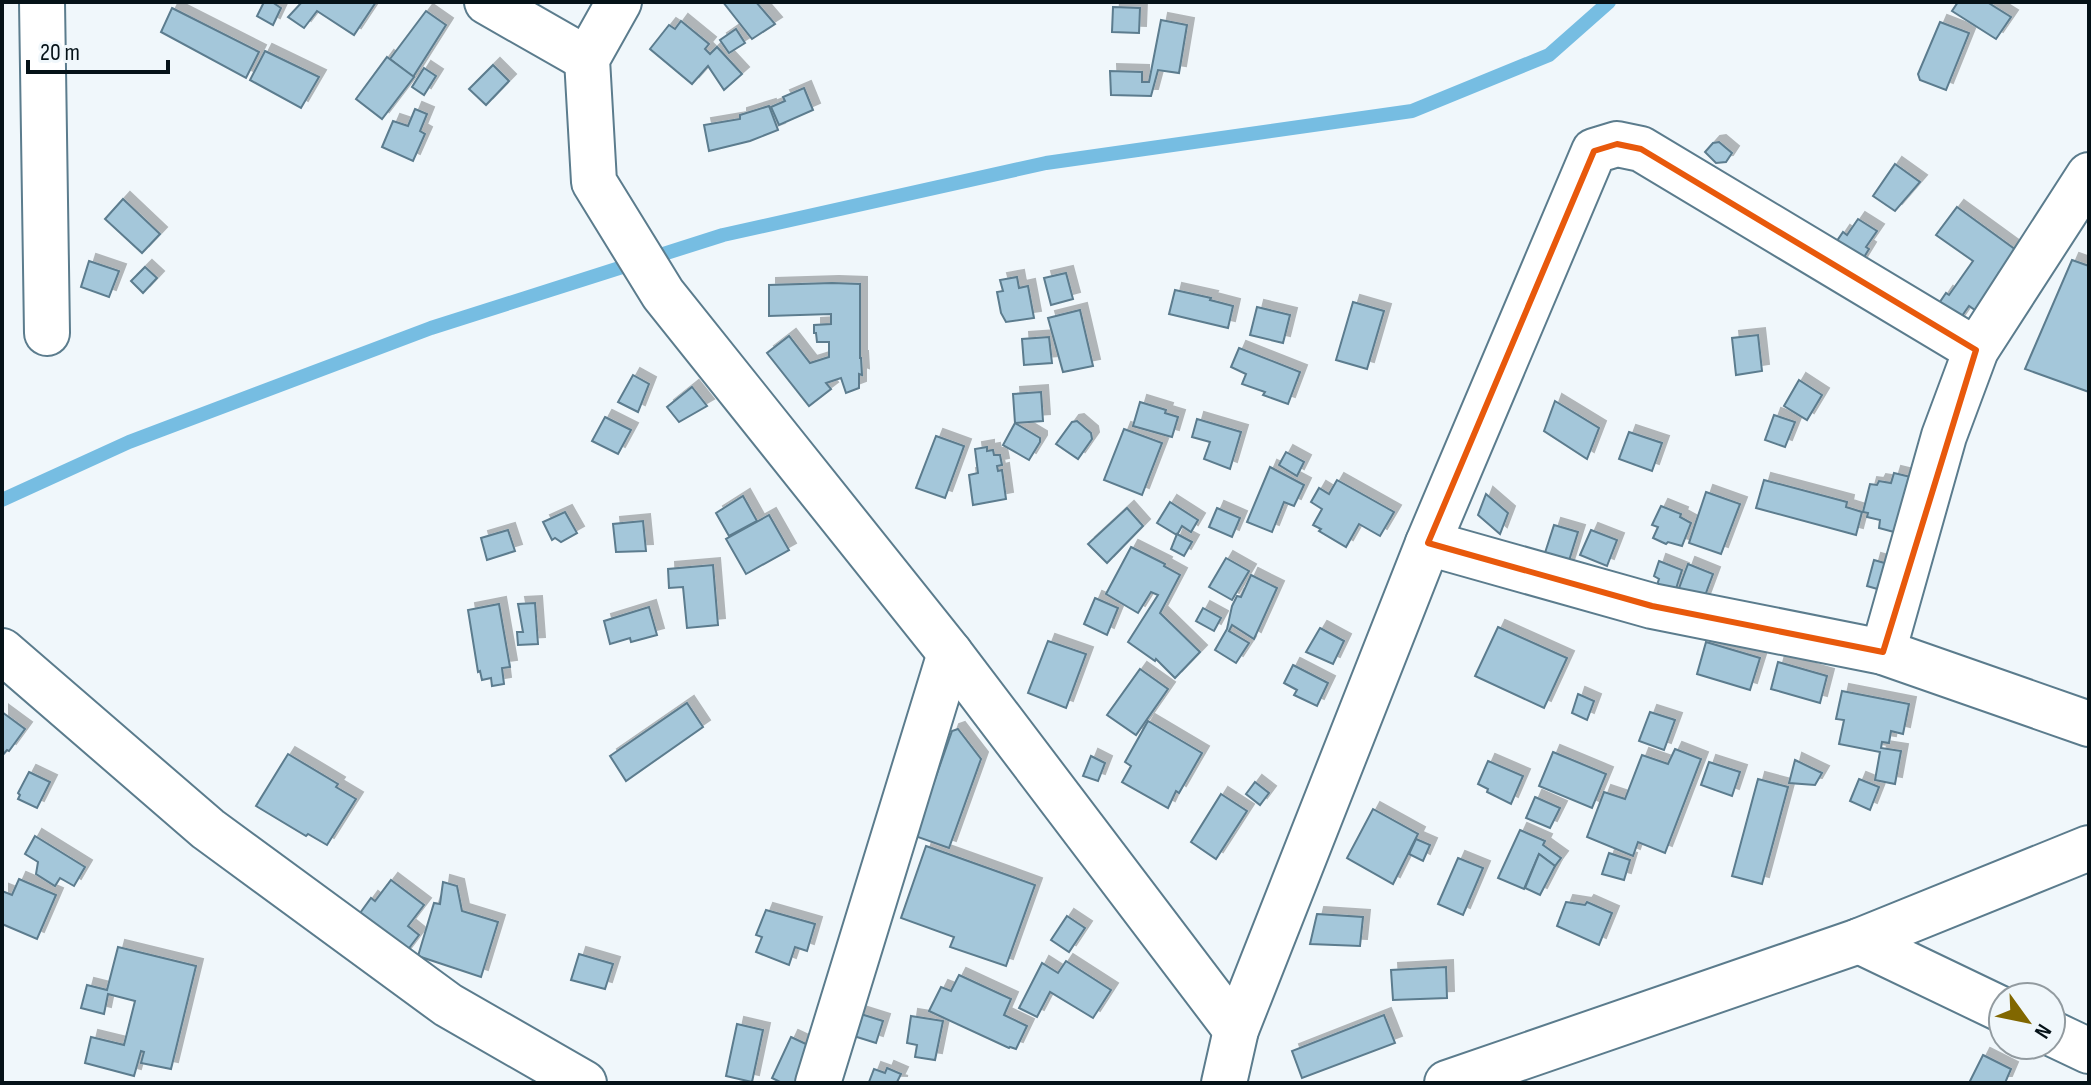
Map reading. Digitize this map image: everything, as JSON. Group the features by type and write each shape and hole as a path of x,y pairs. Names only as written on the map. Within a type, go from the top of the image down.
{"street":[{"path":"42,2 47,333"},
{"path":"487,2 587,59"},
{"path":"619,2 587,59 594,182 663,294 950,653 1236,1030"},
{"path":"1224,1083 1236,1030 1428,543 1594,151 1617,144 1641,149 1976,350"},
{"path":"1883,652 1944,436 1976,350 2089,175"},
{"path":"1428,543 1652,606 1883,652 2089,724"},
{"path":"2,651 208,829 448,1005 584,1083"},
{"path":"818,1083 950,653"},
{"path":"1447,1083 1859,941 2089,848"},
{"path":"1859,941 1987,1002"},
{"path":"2067,1041 2089,1051"}],"highlighted area":[{"path":"1617,144 1641,149 1976,350 1883,652 1652,606 1428,543 1594,151"}],"building":[{"path":"264,2 272,2 281,8 273,25 257,16"},
{"path":"302,2 376,2 354,35 317,11 304,28 288,17"},
{"path":"723,2 756,2 775,24 752,39"},
{"path":"1958,2 1987,2 2011,17 1996,39 1952,11"},
{"path":"1113,7 1140,8 1139,33 1112,32"},
{"path":"172,8 259,52 246,78 161,32"},
{"path":"426,11 446,25 413,77 390,59"},
{"path":"1161,20 1187,25 1179,73 1158,70 1151,96 1111,95 1110,71 1142,72 1142,82 1149,82"},
{"path":"681,21 709,44 705,49 710,54 717,47 742,74 724,90 708,66 692,84 650,49 669,25 675,29"},
{"path":"1940,22 1969,33 1946,90 1920,80 1918,74"},
{"path":"736,29 745,43 729,53 720,40"},
{"path":"265,51 319,77 301,108 250,80"},
{"path":"387,57 414,77 382,119 356,99"},
{"path":"493,65 509,81 486,105 469,89"},
{"path":"424,68 436,76 424,95 412,87"},
{"path":"804,88 813,110 779,125 771,107 785,101 783,97"},
{"path":"769,106 778,130 709,151 704,125 740,119 740,115"},
{"path":"415,109 427,114 420,131 425,134 413,161 382,147 393,121 408,126"},
{"path":"1719,142 1732,153 1726,162 1716,163 1705,152 1713,143"},
{"path":"1895,164 1920,182 1895,211 1873,196"},
{"path":"123,199 160,234 142,253 105,219"},
{"path":"1957,207 2016,250 1998,274 2007,281 1982,315 1969,306 1957,323 1933,312 1973,261 1936,235"},
{"path":"1858,219 1877,231 1855,272 1828,254 1843,232 1847,235"},
{"path":"2072,260 2089,266 2089,392 2025,369"},
{"path":"89,261 119,271 109,297 81,287"},
{"path":"145,267 157,278 143,293 131,281"},
{"path":"1066,273 1073,299 1051,305 1044,278"},
{"path":"1017,277 1019,288 1028,286 1034,318 1006,322 997,292 1003,291 1000,280"},
{"path":"860,284 862,375 859,374 859,388 846,393 841,378 826,383 831,389 809,406 767,353 789,336 810,363 829,357 829,342 817,342 814,325 831,324 831,314 769,316 769,285"},
{"path":"1175,290 1233,306 1228,328 1169,314"},
{"path":"1353,302 1384,311 1367,369 1336,360"},
{"path":"1257,307 1290,315 1283,343 1250,335"},
{"path":"1080,310 1093,366 1063,372 1048,318"},
{"path":"1758,335 1762,371 1736,375 1732,338"},
{"path":"1049,337 1052,363 1024,365 1022,339"},
{"path":"1239,348 1300,372 1288,404 1242,384 1246,374 1231,367"},
{"path":"633,375 649,384 638,412 618,402"},
{"path":"1799,380 1822,395 1807,420 1784,406"},
{"path":"692,387 707,406 679,422 667,407"},
{"path":"1041,392 1043,421 1015,423 1013,394"},
{"path":"1555,401 1599,428 1587,459 1544,431"},
{"path":"1140,402 1178,417 1172,437 1133,426"},
{"path":"1774,415 1795,422 1785,447 1765,440"},
{"path":"605,417 631,430 618,454 592,441"},
{"path":"1197,419 1241,432 1230,469 1204,459 1210,442 1192,437"},
{"path":"1077,421 1091,433 1092,439 1078,459 1056,444 1072,422"},
{"path":"1015,423 1040,438 1029,460 1003,445"},
{"path":"1124,429 1162,443 1142,495 1104,480"},
{"path":"1629,432 1662,443 1652,471 1619,459"},
{"path":"936,436 964,446 945,498 916,488"},
{"path":"987,447 987,451 993,450 994,455 1000,455 1002,465 997,466 998,471 1002,470 1006,499 973,505 969,475 978,473 975,449"},
{"path":"1286,452 1304,462 1297,476 1279,465"},
{"path":"1270,467 1304,485 1294,506 1284,502 1272,532 1247,522"},
{"path":"1894,473 1919,479 1905,535 1879,528 1880,520 1867,517 1868,513 1863,512 1870,484 1877,485 1879,481 1891,483"},
{"path":"1337,480 1394,512 1380,536 1359,524 1346,547 1313,525 1322,509 1311,502 1319,488 1329,494"},
{"path":"1764,480 1847,502 1846,507 1862,512 1856,535 1756,508"},
{"path":"1706,492 1740,504 1721,554 1689,543"},
{"path":"1486,494 1508,513 1500,534 1478,515"},
{"path":"743,496 757,521 729,536 716,513"},
{"path":"1170,502 1198,520 1191,532 1182,526 1177,535 1157,523"},
{"path":"1661,506 1681,514 1680,517 1691,523 1682,546 1653,538 1658,527 1652,525"},
{"path":"1127,508 1143,526 1107,563 1088,544"},
{"path":"1217,508 1240,518 1232,537 1209,527"},
{"path":"565,512 577,533 561,542 555,538 552,540 543,522"},
{"path":"769,515 789,550 746,574 726,539"},
{"path":"643,521 646,551 616,552 613,524"},
{"path":"1554,525 1578,532 1567,567 1543,559"},
{"path":"508,530 515,551 487,560 481,538"},
{"path":"1591,530 1617,540 1607,566 1580,555"},
{"path":"1177,534 1192,542 1184,556 1171,549"},
{"path":"1131,547 1180,575 1160,613 1200,652 1175,678 1156,659 1128,642 1158,595 1151,592 1138,613 1106,594"},
{"path":"1226,558 1249,571 1232,600 1209,587"},
{"path":"1874,560 1895,566 1888,592 1867,586"},
{"path":"1659,561 1682,570 1673,598 1655,591 1659,579 1654,576"},
{"path":"1688,564 1713,574 1703,601 1678,591"},
{"path":"713,565 718,625 687,628 683,587 669,588 668,569"},
{"path":"1251,575 1277,588 1254,639 1232,625 1229,631 1249,643 1236,663 1215,650 1227,629 1232,606 1237,596 1241,597"},
{"path":"1095,598 1118,608 1107,635 1084,624"},
{"path":"535,603 538,644 518,645 517,632 523,632 518,604"},
{"path":"499,604 510,667 502,668 504,684 492,686 491,678 482,680 478,672 468,610"},
{"path":"649,607 657,635 610,644 604,621"},
{"path":"1203,608 1221,618 1214,631 1196,621"},
{"path":"1498,627 1567,658 1544,708 1475,676"},
{"path":"1320,628 1344,641 1333,664 1306,652"},
{"path":"1048,641 1086,654 1066,708 1028,693"},
{"path":"1706,642 1760,658 1750,690 1697,674"},
{"path":"1778,662 1827,676 1820,703 1771,689"},
{"path":"1293,665 1328,683 1317,706 1294,695 1297,690 1284,683"},
{"path":"1140,669 1168,689 1136,735 1107,715"},
{"path":"1842,691 1909,704 1903,734 1891,731 1889,743 1882,742 1881,748 1901,751 1895,784 1875,780 1880,752 1839,744 1844,720 1836,719"},
{"path":"1578,694 1594,701 1587,720 1572,713"},
{"path":"687,703 703,727 626,781 610,756"},
{"path":"2,712 25,729 2,756"},
{"path":"1650,712 1675,720 1664,750 1639,741"},
{"path":"1148,721 1202,753 1168,808 1122,782 1131,766 1125,762"},
{"path":"958,729 981,759 949,848 915,836 952,731"},
{"path":"1675,749 1701,759 1665,853 1638,842 1633,856 1587,837 1604,792 1625,799 1642,755 1668,764"},
{"path":"1553,752 1606,774 1592,808 1539,786"},
{"path":"288,754 338,784 336,787 356,799 327,845 256,806"},
{"path":"1091,756 1105,763 1098,781 1083,776"},
{"path":"1795,760 1822,773 1815,785 1789,783"},
{"path":"1488,761 1523,776 1511,804 1478,784"},
{"path":"1709,762 1740,772 1732,796 1701,785"},
{"path":"29,772 50,782 37,808 18,799"},
{"path":"1758,779 1788,787 1762,884 1732,876"},
{"path":"1859,779 1879,787 1870,810 1850,801"},
{"path":"1255,782 1269,793 1260,805 1246,794"},
{"path":"1221,794 1247,811 1216,859 1191,842"},
{"path":"1535,797 1560,808 1550,828 1526,818"},
{"path":"1373,809 1418,834 1393,884 1347,858"},
{"path":"1520,830 1545,841 1543,845 1561,858 1555,866 1539,854 1524,889 1498,878"},
{"path":"35,836 85,867 74,886 60,878 55,886 36,874 38,862 25,854"},
{"path":"1416,839 1430,845 1423,861 1409,854"},
{"path":"926,846 1035,885 1006,966 950,947 954,937 901,918"},
{"path":"1609,853 1630,860 1624,880 1602,874"},
{"path":"1539,854 1555,866 1540,895 1525,888"},
{"path":"1458,858 1483,868 1463,915 1438,904"},
{"path":"19,879 56,895 37,939 2,924 2,891 12,895"},
{"path":"391,880 424,905 408,926 419,935 403,956 355,920 371,898 375,901"},
{"path":"443,882 457,886 462,911 498,922 481,977 418,956 434,903 440,904"},
{"path":"1566,902 1585,905 1587,902 1612,913 1599,945 1557,926"},
{"path":"766,910 815,924 807,951 795,947 789,965 756,952 762,937 756,935"},
{"path":"1317,914 1363,917 1360,946 1310,944"},
{"path":"1067,916 1085,928 1069,952 1051,940"},
{"path":"118,947 196,966 171,1069 141,1063 144,1052 141,1051 134,1076 85,1063 91,1037 124,1045 135,1001 108,994 104,1014 81,1008 87,985 107,990"},
{"path":"579,954 613,964 605,989 571,980"},
{"path":"1066,961 1111,990 1093,1018 1050,992 1037,1017 1019,1008 1042,963 1058,973"},
{"path":"1446,967 1447,998 1393,1000 1391,970"},
{"path":"959,975 1011,999 1004,1015 1027,1026 1016,1049 929,1011 941,987 951,991"},
{"path":"848,1010 883,1021 876,1043 841,1032"},
{"path":"1384,1015 1395,1043 1302,1078 1292,1051"},
{"path":"911,1016 943,1021 935,1060 915,1057 917,1045 907,1043"},
{"path":"737,1024 763,1030 752,1082 726,1076"},
{"path":"791,1037 821,1051 806,1083 782,1083 772,1078"},
{"path":"1983,1055 1987,1061 1995,1061 2011,1069 2005,1083 1969,1083"},
{"path":"887,1068 901,1074 897,1082 901,1083 869,1082 874,1069 885,1073"}],"waterway":[{"path":"2,500 129,442 431,328 723,235 1046,163 1412,111 1549,55 1609,2"}]}
